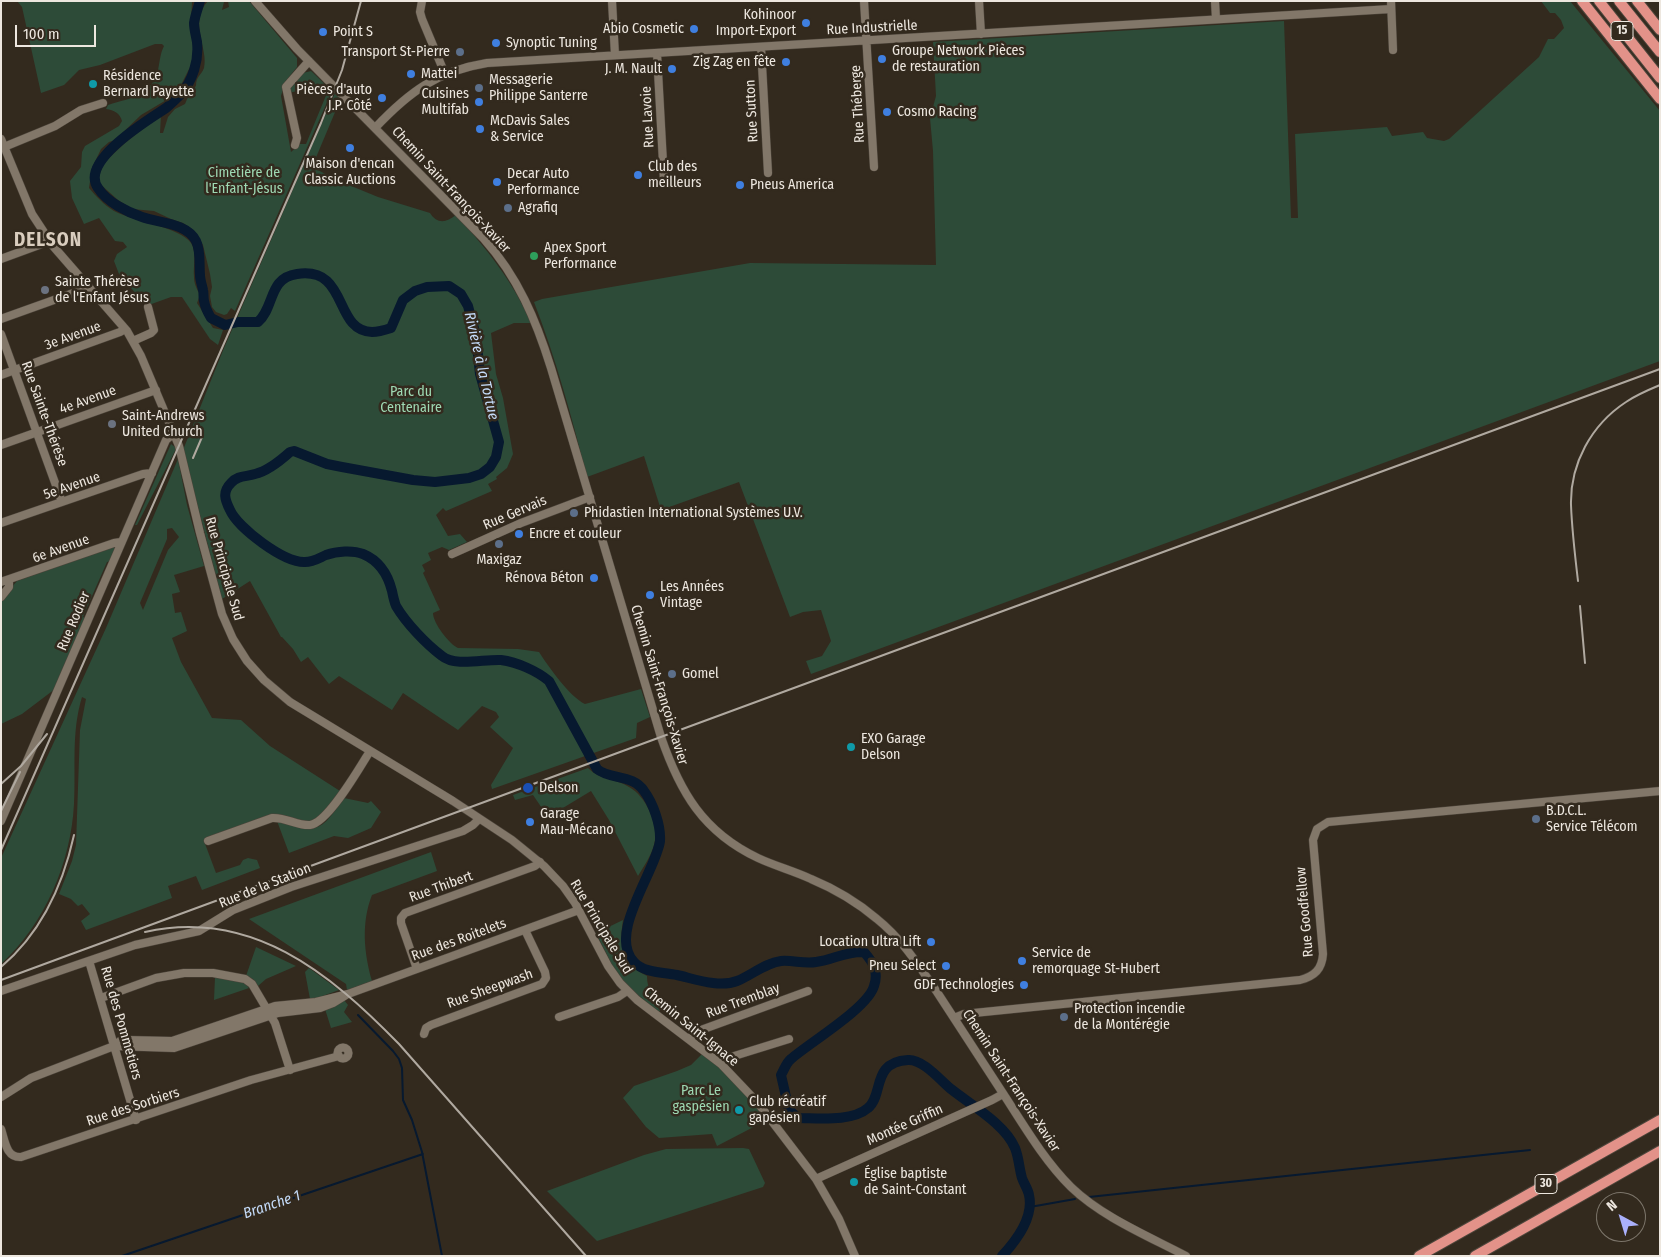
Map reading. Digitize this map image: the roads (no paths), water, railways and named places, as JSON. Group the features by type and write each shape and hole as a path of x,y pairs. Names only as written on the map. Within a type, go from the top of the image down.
{"highway":[{"path":"1582,1 1660,99"},
{"name":"15","path":"1599,1 1660,78"},
{"name":"15","path":"1620,1 1660,52"},
{"path":"1637,1 1660,30"},
{"path":"1646,60 1660,90"},
{"path":"1608,1149 1660,1114"},
{"name":"30","path":"1419,1256 1660,1120"},
{"name":"30","path":"1475,1256 1660,1152"}],"street":[{"name":"Chemin Saint-François-Xavier","path":"255,1 309,61 484,239 518,284 531,310 546,349 660,737 674,773 688,799 714,828 734,844 760,859 829,887 856,903 877,919 897,938 913,958 1044,1156 1061,1176 1081,1196 1101,1210 1186,1256"},
{"path":"422,1 420,16 445,74"},
{"path":"612,1 616,55"},
{"name":"Rue Théberge","path":"864,1 874,167"},
{"path":"979,1 981,34"},
{"path":"1215,1 1216,19"},
{"path":"1391,5 1393,50"},
{"name":"Rue Industrielle","path":"375,128 409,95 445,74 465,67 490,63 1216,19 1391,5"},
{"name":"Rue Sutton","path":"761,47 768,173"},
{"name":"Rue Lavoie","path":"657,53 664,181"},
{"path":"295,145 297,138 286,87 309,61"},
{"path":"3,143 55,126 82,110 103,103"},
{"name":"Rue Principale Sud","path":"3,143 30,210 50,241 134,341 180,451 220,607 229,631 242,654 264,680 283,697 453,801 512,840 540,862 563,886 579,910 611,971 627,991"},
{"path":"1,259 50,241"},
{"path":"1,319 78,291 88,285"},
{"path":"134,341 154,330 148,307"},
{"name":"3e Avenue","path":"1,375 125,329"},
{"name":"Rue Sainte-Thérèse","path":"1,334 62,502"},
{"name":"4e Avenue","path":"1,445 156,390"},
{"name":"Rue Rodier","path":"1,821 166,440 174,434"},
{"name":"5e Avenue","path":"1,523 152,473"},
{"name":"Rue Gervais","path":"452,554 521,523 590,497"},
{"name":"6e Avenue","path":"1,597 9,587 5,582 111,544 122,542"},
{"path":"208,841 272,818 283,818 306,825 317,823 332,809 370,751"},
{"name":"Rue Goodfellow","path":"954,1018 964,1014 1297,980 1312,976 1322,964 1323,954 1313,840 1318,829 1328,822 1660,791"},
{"name":"Rue de la Station","path":"1,991 146,942 199,931 226,913 254,901 463,831 479,819"},
{"name":"Rue Thibert","path":"417,969 401,923 401,918 405,913 535,866 540,862"},
{"name":"Rue des Roitelets","path":"1,1097 31,1078 114,1046 120,1041 166,1041 177,1043 268,1013 320,1008 334,1003 348,994 579,910"},
{"name":"Rue Sheepwash","path":"424,1034 426,1028 431,1024 542,984 546,978 545,972 525,930"},
{"name":"Rue des Pommetiers","path":"89,961 136,1120"},
{"path":"100,998 164,976 184,973 206,972 234,976 250,982 274,1023 290,1070"},
{"path":"559,1017 627,991"},
{"name":"Chemin Saint-Ignace","path":"627,991 720,1064 751,1094 816,1179 842,1224 855,1256"},
{"name":"Rue Tremblay","path":"689,1040 694,1033 701,1030 808,991"},
{"path":"720,1064 731,1057 789,1039"},
{"name":"Rue des Sorbiers","path":"1,1129 10,1153 19,1157 136,1120 243,1083 339,1056"},
{"name":"Montée Griffin","path":"816,1179 1003,1094"}],"waterway":[{"name":"Rivière à la Tortue","path":"200,1 194,23 197,56 192,77 185,89 168,106 132,131 106,154 98,166 95,177 98,188 107,198 124,209 142,217 172,224 192,235 199,249 200,277 206,308 211,318 225,325 238,322 258,322 267,309 276,287 281,281 297,274 314,274 325,280 333,289 351,321 360,329 372,332 391,328 403,300 415,291 427,287 449,286 461,294 468,306 476,336 480,374 499,442 496,457 490,467 481,474 469,478 435,482 413,480 327,464 294,451 290,452 260,473 234,480 228,486 225,493 230,510 242,526 252,535 274,551 296,561 311,561 330,554 345,552 363,554 374,560 386,574 396,606 405,619 429,646 442,656 462,662 507,661 539,674 549,681 597,769 608,775 634,782 644,791 656,814 660,841 657,854 635,902 626,936 627,950 638,966 654,972 723,984 737,981 775,962 816,962 851,953 864,952 874,968 876,976 874,986 869,995 850,1015 788,1062 781,1075 789,1110 798,1118 834,1118 853,1115 868,1108 873,1102 880,1080 888,1067 896,1062 908,1060 920,1063 926,1067 951,1089 996,1123 1004,1131 1015,1148 1022,1178 1029,1195 1029,1212 1023,1228 1002,1256"},
{"path":"358,1015 399,1059 402,1068 403,1100 412,1120 422,1152 442,1256"},
{"path":"1089,1197 1530,1150"},
{"name":"Branche 1","path":"122,1256 423,1154"},
{"path":"1030,1207 1075,1199"}],"railway":[{"path":"1,850 321,123 342,70 361,1"},
{"path":"1,980 1660,369"},
{"path":"1578,581 1571,505 1574,475 1579,460 1585,447 1602,422 1626,402 1660,385"},
{"path":"193,458 202,437"},
{"path":"1580,606 1585,663"},
{"path":"1,784 21,766 47,734"},
{"path":"1,811 20,772"},
{"path":"1,967 28,939 48,907 64,872 74,835"},
{"path":"145,932 184,927 220,929 254,938 286,952 316,971 345,993 399,1044 586,1256"}],"place":[{"name":"Kohinoor Import-Export","path":"806,23"},
{"name":"Abio Cosmetic","path":"694,29"},
{"name":"Point S","path":"323,32"},
{"name":"Synoptic Tuning","path":"496,43"},
{"name":"Transport St-Pierre","path":"460,52"},
{"name":"Groupe Network Pièces de restauration","path":"882,59"},
{"name":"Zig Zag en fête","path":"786,62"},
{"name":"J. M. Nault","path":"672,69"},
{"name":"Mattei","path":"411,74"},
{"name":"Résidence Bernard Payette","path":"93,84"},
{"name":"Messagerie Philippe Santerre","path":"479,88"},
{"name":"Pièces d'auto J.P. Côté","path":"382,98"},
{"name":"Cuisines Multifab","path":"479,102"},
{"name":"Cosmo Racing","path":"887,112"},
{"name":"McDavis Sales & Service","path":"480,129"},
{"name":"Maison d'encan Classic Auctions","path":"350,148"},
{"name":"Club des meilleurs","path":"638,175"},
{"name":"Decar Auto Performance","path":"497,182"},
{"name":"Pneus America","path":"740,185"},
{"name":"Agrafiq","path":"508,208"},
{"name":"Apex Sport Performance","path":"534,256"},
{"name":"Sainte Thérèse de l'Enfant Jésus","path":"45,290"},
{"name":"Saint-Andrews United Church","path":"112,424"},
{"name":"Phidastien International Systèmes U.V.","path":"574,513"},
{"name":"Encre et couleur","path":"519,534"},
{"name":"Maxigaz","path":"499,544"},
{"name":"Rénova Béton","path":"594,578"},
{"name":"Les Années Vintage","path":"650,595"},
{"name":"Gomel","path":"672,674"},
{"name":"EXO Garage Delson","path":"851,747"},
{"name":"Delson","path":"528,788"},
{"name":"B.D.C.L. Service Télécom","path":"1536,819"},
{"name":"Garage Mau-Mécano","path":"530,822"},
{"name":"Location Ultra Lift","path":"931,942"},
{"name":"Service de remorquage St-Hubert","path":"1022,961"},
{"name":"Pneu Select","path":"946,966"},
{"name":"GDF Technologies","path":"1024,985"},
{"name":"Protection incendie de la Montérégie","path":"1064,1017"},
{"name":"Club récréatif gapésien","path":"739,1110"},
{"name":"Église baptiste de Saint-Constant","path":"854,1182"}],"district":[{"name":"DELSON","path":"48,241"}],"park label":[{"name":"Cimetière de l'Enfant-Jésus","path":"244,182"},
{"name":"Parc du Centenaire","path":"411,400"},
{"name":"Parc Le gaspésien","path":"701,1100"}]}
